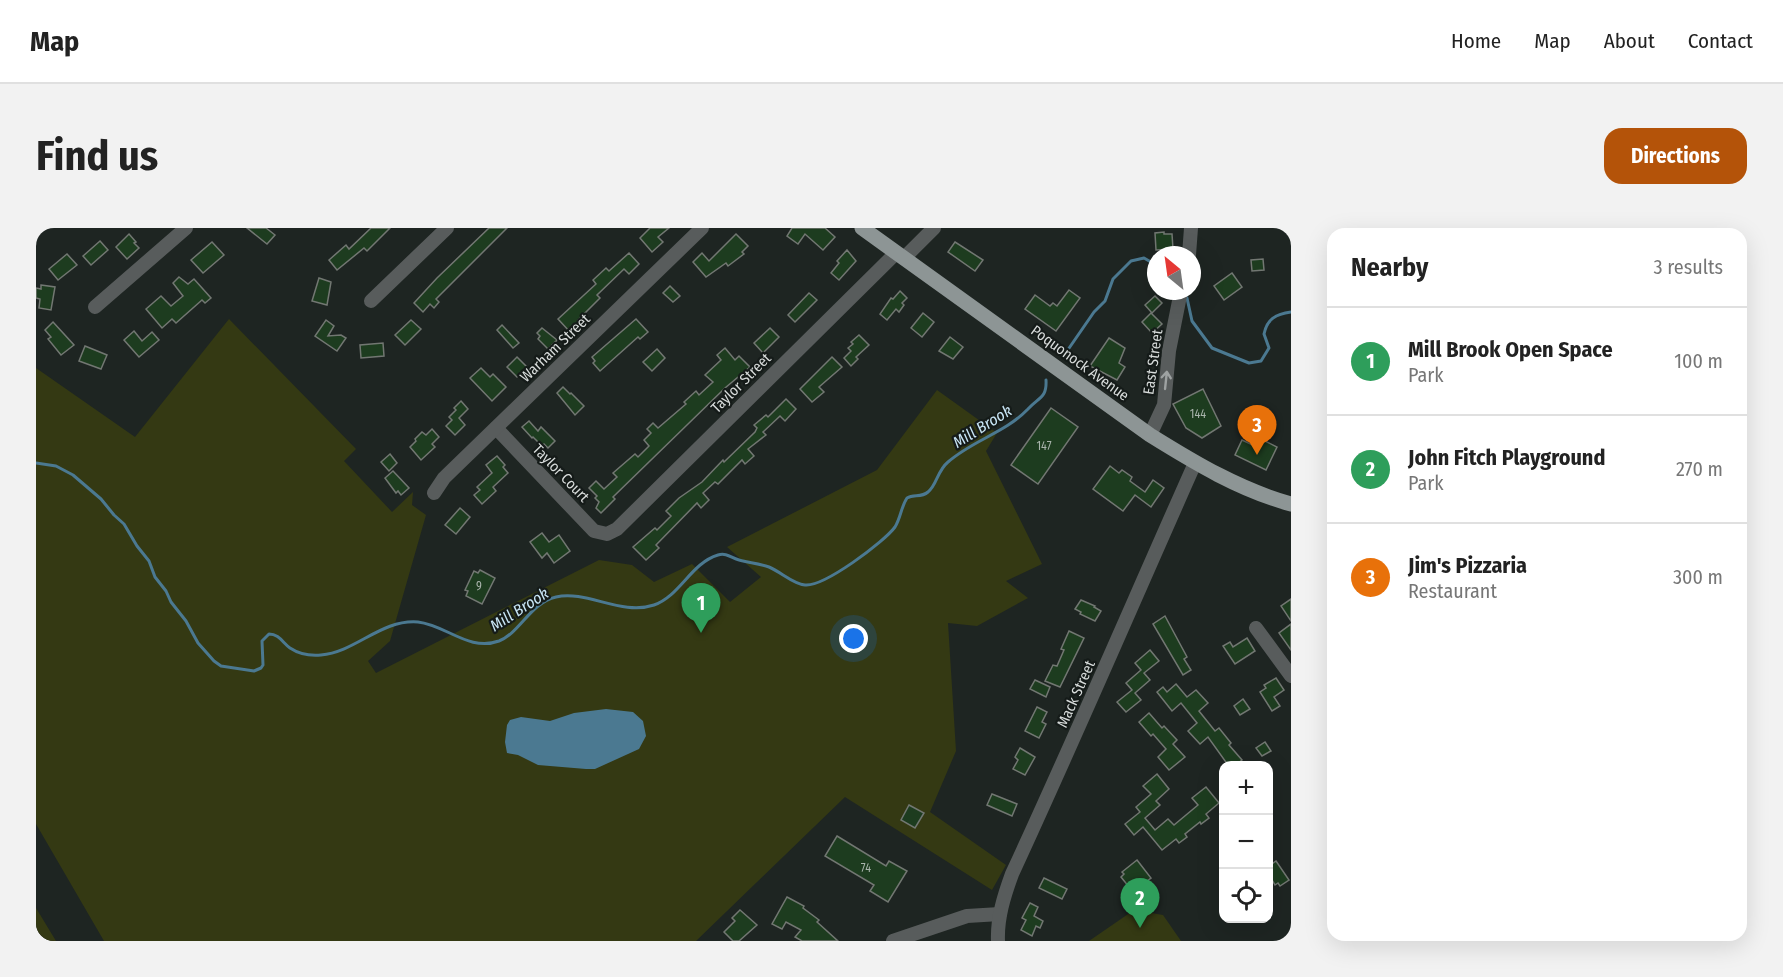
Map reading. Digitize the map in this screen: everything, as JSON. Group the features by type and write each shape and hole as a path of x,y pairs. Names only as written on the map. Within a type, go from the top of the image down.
{"main road":[{"name":"Poquonock Avenue","path":"862,228 1150,435 1195,463 1243,487 1291,504"}],"street":[{"path":"95,307 186,228"},
{"path":"371,301 447,228"},
{"name":"Warham Street","path":"434,494 444,478 702,228"},
{"name":"Taylor Street","path":"607,534 617,529 900,255 934,228"},
{"path":"1190,246 1191,228"},
{"name":"East Street","path":"1150,435 1164,405 1169,351 1179,300"},
{"name":"Taylor Court","path":"496,429 594,531 607,534"},
{"name":"Mack Street","path":"998,941 1000,914 1012,874 1195,463"},
{"path":"1256,628 1291,676"},
{"path":"893,941 966,916 1000,914"}],"green space":[{"path":"229,319 356,449 344,461 392,512 413,492 412,505 426,515 390,641 368,661 376,673 599,560 632,565 654,582 692,564 730,602 761,577 727,547 877,470 937,390 997,433 986,451 1042,564 1006,581 1028,598 977,626 948,623 956,751 930,812 1006,865 992,890 845,797 696,941 104,941 36,824 36,368 135,437"},
{"path":"36,908 56,941 36,941"},
{"path":"1134,910 1163,915 1181,941 1089,941"}],"water":[{"path":"606,709 633,712 643,721 646,736 639,749 595,769 538,765 518,755 507,753 505,742 507,725 510,720 521,717 550,721 574,713"}],"building":[{"path":"247,228 266,228 275,235 267,244"},
{"path":"371,228 390,228 367,251 364,248 337,270 329,260 346,245 349,249"},
{"path":"489,228 507,228 436,299 439,302 434,308 430,304 423,312 414,303"},
{"path":"650,228 669,228 658,237 663,242 652,252 640,238"},
{"path":"792,228 825,228 835,237 823,250 805,234 798,244 787,236"},
{"path":"1155,233 1172,234 1173,246 1156,246"},
{"path":"129,234 139,248 127,259 116,247"},
{"path":"736,234 748,246 742,252 744,254 728,266 726,263 706,277 693,262 702,253 709,261"},
{"path":"100,241 108,250 91,265 83,256"},
{"path":"212,242 224,255 203,273 191,260"},
{"path":"955,242 983,260 975,271 948,252"},
{"path":"847,250 856,261 839,280 831,273 839,263 837,261"},
{"path":"629,253 639,264 629,274 624,269 597,295 600,298 578,320 580,322 570,332 558,319 596,284 593,280 606,268 609,271"},
{"path":"67,254 77,265 58,280 49,269"},
{"path":"1263,259 1264,270 1252,271 1251,260"},
{"path":"1232,273 1242,287 1224,300 1214,286"},
{"path":"179,277 188,284 194,279 211,298 205,303 202,300 176,323 172,319 162,328 146,309 161,296 171,306 183,296 173,283"},
{"path":"319,278 331,282 327,305 312,301"},
{"path":"41,285 55,287 51,310 39,308 40,299 36,298 36,288 41,289"},
{"path":"670,286 680,296 673,302 663,293"},
{"path":"1069,290 1080,298 1056,331 1025,309 1035,295 1050,306 1053,303 1057,306"},
{"path":"900,291 907,298 902,303 904,305 899,312 896,309 887,320 880,314 891,298 893,299"},
{"path":"809,293 817,300 795,322 788,315"},
{"path":"1151,300 1159,300 1162,303 1152,313 1145,305"},
{"path":"923,313 934,322 922,337 911,328"},
{"path":"1151,313 1162,324 1152,333 1142,322"},
{"path":"636,319 648,332 640,339 638,337 600,371 593,363 595,361 592,357"},
{"path":"326,320 334,326 328,336 341,335 346,338 337,351 315,336"},
{"path":"411,320 421,329 405,345 395,335"},
{"path":"53,322 74,345 61,355 48,339 51,337 45,330"},
{"path":"502,325 519,343 513,348 497,330"},
{"path":"542,328 557,340 548,349 538,339 540,336 537,333"},
{"path":"770,328 779,337 763,353 754,343"},
{"path":"134,331 142,341 152,332 159,340 139,357 124,340"},
{"path":"859,335 869,345 856,357 858,359 851,366 844,358 851,351 848,348 853,344 851,342"},
{"path":"950,337 963,347 953,359 939,351"},
{"path":"1109,338 1125,348 1119,363 1125,367 1117,380 1090,366"},
{"path":"383,343 384,356 361,358 360,345"},
{"path":"85,346 107,355 101,369 79,361"},
{"path":"725,348 735,360 739,356 750,367 725,388 613,497 615,499 601,513 596,508 599,502 595,498 597,496 589,488 596,481 604,489 617,477 613,473 635,454 638,457 649,446 644,440 651,433 647,429 653,423 658,428 686,404 684,402 696,391 699,395 713,382 705,375 721,360 717,355"},
{"path":"657,349 665,358 652,371 643,362"},
{"path":"517,357 527,367 517,377 507,367"},
{"path":"832,357 842,367 819,387 824,392 812,402 800,389"},
{"path":"481,368 490,377 493,374 506,387 492,401 470,378"},
{"path":"563,387 584,406 575,415 557,393"},
{"path":"1203,389 1221,426 1202,438 1186,428 1173,404"},
{"path":"786,399 796,409 785,421 780,416 763,432 766,435 748,449 754,456 745,464 742,460 718,484 715,482 703,493 709,500 701,508 697,503 656,545 659,548 646,560 633,547 655,528 657,530 671,516 666,511 679,498 702,482 723,460 724,462 755,432 757,428 754,425 766,415 768,417"},
{"path":"461,401 468,409 459,418 465,425 455,435 446,426 452,420 449,417 456,410 454,408"},
{"path":"1051,408 1078,427 1038,484 1011,465"},
{"path":"529,421 538,431 541,427 555,441 548,448 532,438 522,427"},
{"path":"432,429 439,437 432,444 435,447 421,460 410,447 422,432 426,435"},
{"path":"1261,439 1277,447 1266,470 1235,455 1242,440 1257,447"},
{"path":"390,454 397,463 389,471 381,462"},
{"path":"497,456 505,465 503,467 508,473 493,487 496,491 482,504 474,495 480,490 477,487 492,473 486,465"},
{"path":"1110,466 1119,473 1122,470 1132,477 1130,481 1145,492 1153,480 1164,488 1151,507 1135,495 1123,511 1093,489"},
{"path":"393,471 409,488 401,495 398,491 396,493 385,478"},
{"path":"460,508 470,517 456,534 445,525"},
{"path":"542,533 549,542 559,535 570,551 554,563 547,553 542,558 530,542"},
{"path":"480,570 495,578 482,604 466,596 468,591 465,590 474,571 478,573"},
{"path":"1291,599 1291,621 1281,606"},
{"path":"1081,600 1101,611 1095,621 1075,609"},
{"path":"1165,616 1187,657 1184,659 1191,670 1183,675 1153,624"},
{"path":"1291,624 1291,650 1279,633"},
{"path":"1069,631 1084,638 1060,687 1045,681 1053,665 1057,666"},
{"path":"1247,638 1255,651 1235,664 1223,646 1230,642 1233,647"},
{"path":"1150,650 1159,661 1144,673 1150,680 1135,693 1141,700 1126,712 1117,702 1132,690 1126,683 1141,670 1135,663"},
{"path":"1276,678 1284,690 1274,697 1280,706 1272,711 1260,692 1266,688 1264,685"},
{"path":"1035,680 1050,687 1046,697 1030,689"},
{"path":"1176,684 1187,697 1196,690 1208,703 1199,711 1215,731 1219,728 1231,743 1229,745 1242,760 1225,761 1208,737 1200,744 1188,731 1197,723 1181,703 1172,711 1157,692 1163,687 1167,692"},
{"path":"1243,699 1250,709 1240,715 1234,706"},
{"path":"1037,707 1047,712 1042,722 1046,724 1039,738 1025,731"},
{"path":"1149,713 1177,740 1173,744 1185,757 1169,770 1158,757 1166,749 1139,722"},
{"path":"1265,742 1271,751 1262,756 1256,748"},
{"path":"1020,748 1035,757 1025,775 1013,769 1018,760 1015,757"},
{"path":"1157,774 1169,789 1156,801 1160,805 1145,818 1155,830 1168,819 1174,825 1198,805 1192,798 1206,787 1219,803 1206,814 1209,818 1185,834 1187,837 1179,843 1176,839 1162,850 1143,827 1134,835 1125,824 1140,812 1136,807 1151,794 1143,786"},
{"path":"992,794 1017,804 1012,816 987,805"},
{"path":"909,805 924,813 915,828 901,820"},
{"path":"837,836 886,866 889,861 907,871 888,902 870,891 874,885 825,856"},
{"path":"1137,860 1151,878 1133,892 1121,877 1124,874 1122,872"},
{"path":"1276,861 1289,880 1280,886 1273,882 1273,863"},
{"path":"1044,878 1067,889 1062,899 1039,888"},
{"path":"787,897 804,906 803,908 819,920 817,922 838,941 802,941 795,937 801,930 786,922 782,929 772,924"},
{"path":"1030,903 1038,907 1034,916 1043,921 1040,928 1036,926 1032,936 1021,930 1026,920 1022,918"},
{"path":"740,910 757,925 739,941 733,941 724,932 735,921 732,918"}],"waterway":[{"name":"Mill Brook","path":"1065,354 1094,312 1105,301 1113,279 1131,261 1144,258 1147,260"},
{"name":"Mill Brook","path":"1187,300 1192,321 1212,348 1249,363 1261,361 1269,348 1264,334 1270,321 1281,314 1291,312"},
{"name":"Mill Brook","path":"36,463 56,466 73,475 101,499 124,524 149,561 155,577 171,602 186,621 198,643 214,661 221,666 254,671 263,665 262,641 269,634 278,637 293,650 321,655 334,653 380,630 405,622 428,624 468,641 478,643 499,641 514,631 539,605 556,597 580,597 642,608 663,601 700,565 722,554 769,567 800,584 814,584 839,571 879,543 895,527 907,498 928,492 948,462 1019,417 1042,397 1046,380"}],"place":[{"name":"Jim's Pizzaria","path":"1257,455"},
{"name":"Mill Brook Open Space","path":"701,633"},
{"name":"John Fitch Playground","path":"1140,928"}]}
